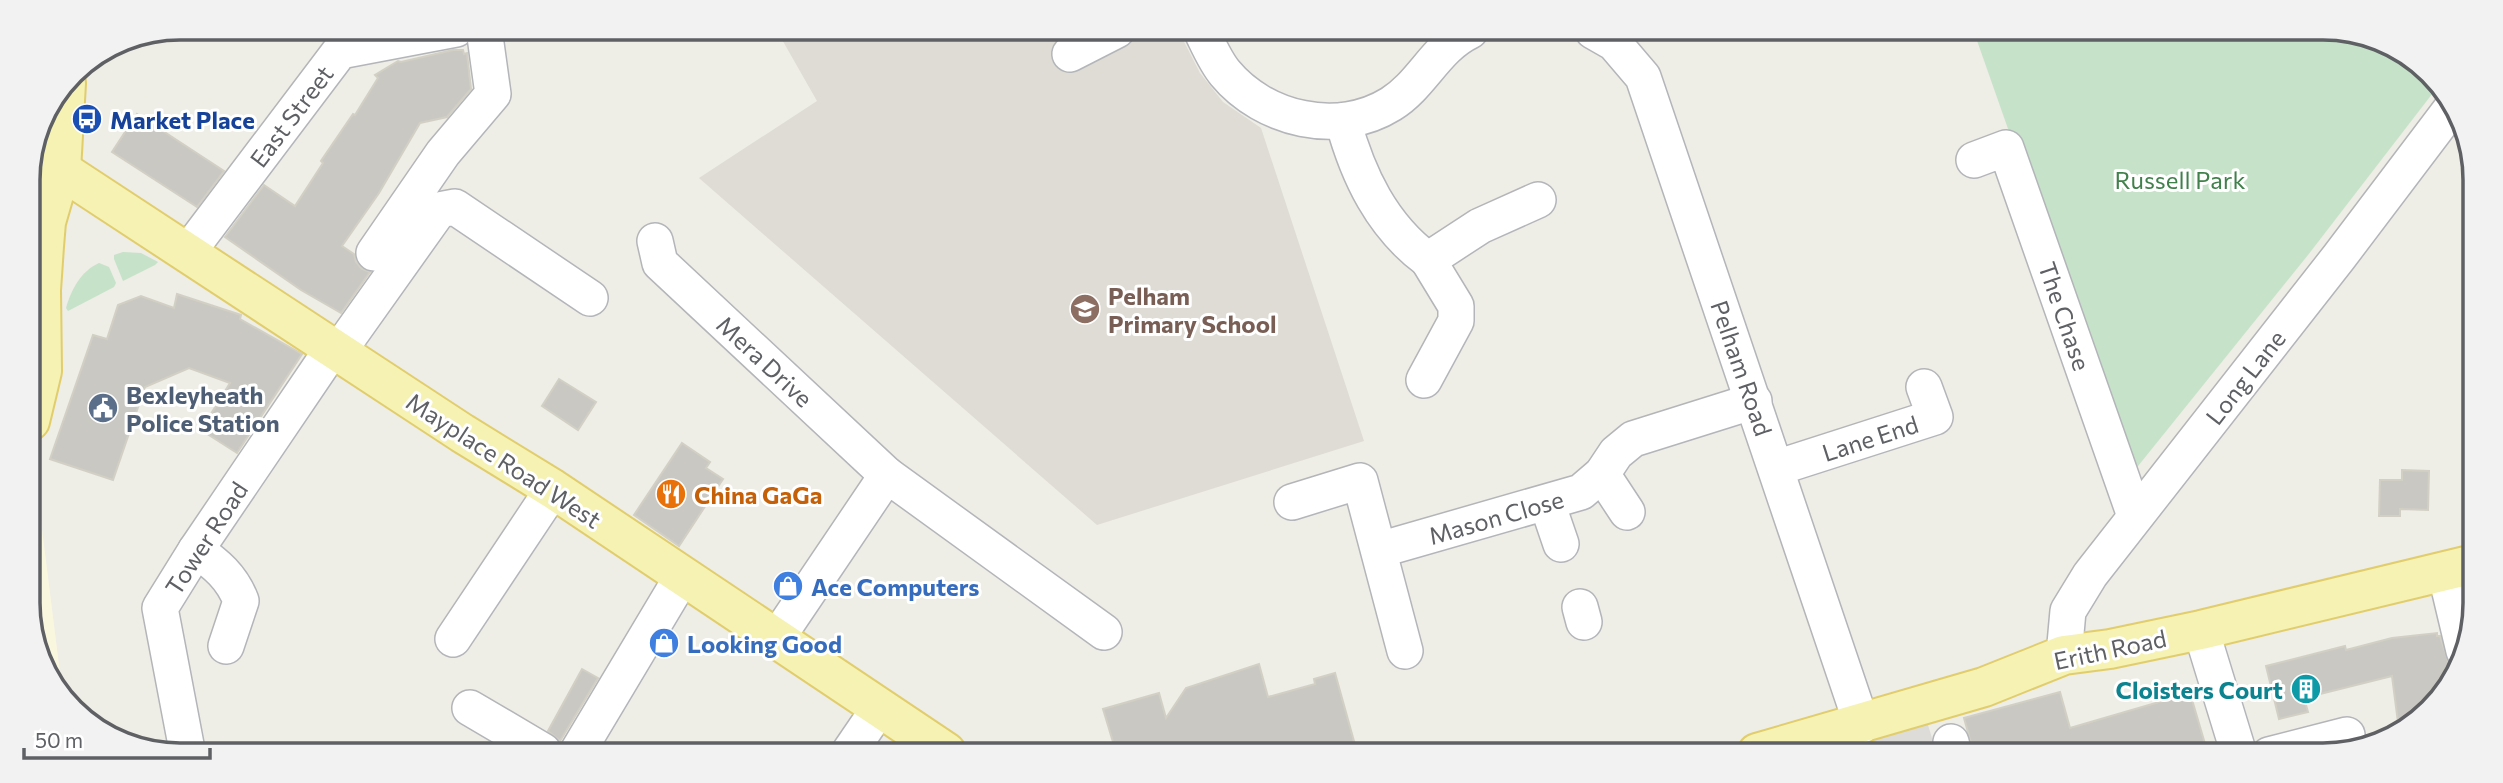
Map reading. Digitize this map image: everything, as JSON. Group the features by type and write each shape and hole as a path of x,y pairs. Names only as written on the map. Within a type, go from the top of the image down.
{"main road":[{"path":"41,252 46,222 47,161 59,112"},
{"name":"Mayplace Road West","path":"47,161 192,247 336,350 552,489 933,743"},
{"path":"41,354 41,377"},
{"name":"Erith Road","path":"1818,742 1847,737 2064,655 2110,649 2201,630 2457,568"}],"street":[{"path":"1207,41 1224,71 1243,92 1271,109 1306,120 1343,121 1364,116 1391,104 1409,89 1436,57 1458,40"},
{"name":"Pelham Road","path":"1614,40 1643,76 1754,401 1776,468 1847,737"},
{"name":"East Street","path":"192,247 340,51 393,41"},
{"path":"374,253 443,153 493,94 486,41"},
{"path":"1070,54 1096,41"},
{"name":"Long Lane","path":"2064,655 2068,611 2090,575 2446,115"},
{"path":"1343,121 1353,158 1370,193 1406,244 1428,260 1456,306 1456,321 1424,380"},
{"name":"The Chase","path":"1974,160 2007,148 2135,516"},
{"path":"1428,260 1480,226 1538,200"},
{"name":"Tower Road","path":"186,743 160,608 196,550 336,350 439,210 456,207 590,298"},
{"name":"Mera Drive","path":"655,241 660,263 887,475 1104,632"},
{"name":"Lane End","path":"1776,468 1935,417 1924,387"},
{"name":"Mason Close","path":"1379,550 1580,492 1602,474 1616,453 1633,439 1754,401"},
{"path":"1602,474 1627,512"},
{"path":"777,638 887,475"},
{"path":"1292,502 1360,481 1405,651"},
{"path":"453,639 552,489"},
{"path":"1548,503 1561,544"},
{"path":"196,550 218,565 230,579 241,601 226,646"},
{"path":"2457,568 2462,623"},
{"path":"583,743 682,577"},
{"path":"2201,630 2235,742"},
{"path":"856,743 880,707"},
{"path":"470,708 529,743"},
{"path":"2320,742 2347,735"}],"shaded area":[{"name":"Pelham Primary School","path":"783,41 1183,41 1200,73 1223,102 1261,128 1364,441 1097,525 699,178 817,101"},
{"path":"40,515 60,675 43,630 40,602"},
{"path":"1927,722 1933,742 1857,742"}],"green space":[{"name":"Russell Park","path":"1977,40 2341,41 2376,51 2408,69 2433,93 2308,255 2130,476"},
{"path":"123,252 141,253 158,262 123,281 114,255"},
{"path":"99,263 109,267 116,283 114,287 68,311 66,308 74,288 87,271"}],"building":[{"path":"453,50 467,53 471,89 447,117 420,123 379,193 342,246 354,254 362,269 370,272 341,313 301,290 225,237 264,185 295,206 323,163 321,161 378,78 375,75 398,61"},
{"path":"137,114 224,171 197,207 112,152"},
{"name":"Bexleyheath Police Station","path":"177,294 241,315 240,319 302,354 237,453 201,430 230,383 189,368 145,387 113,480 50,459 93,335 107,339 118,305 141,296 174,308"},
{"path":"559,379 596,402 578,430 542,406"},
{"name":"China GaGa","path":"682,443 710,462 706,468 723,479 679,546 634,515"},
{"path":"2402,470 2429,471 2428,510 2400,509 2400,516 2379,516 2380,480 2402,480"},
{"path":"2437,633 2449,663 2434,688 2408,714 2398,720 2392,676 2304,698 2308,712 2279,719 2266,666 2345,646 2346,650 2392,638"},
{"path":"1259,664 1268,697 1315,684 1314,679 1335,673 1354,742 1113,743 1103,709 1159,693 1166,718 1186,688"},
{"path":"582,669 598,678 560,741 548,731"},
{"path":"2060,692 2070,728 2190,693 2204,742 1971,742 1964,718"}],"place":[{"name":"Market Place","path":"87,119"},
{"name":"Pelham Primary School","path":"1085,309"},
{"name":"Bexleyheath Police Station","path":"103,408"},
{"name":"China GaGa","path":"671,494"},
{"name":"Ace Computers","path":"788,586"},
{"name":"Looking Good","path":"664,643"},
{"name":"Cloisters Court","path":"2306,689"}]}
